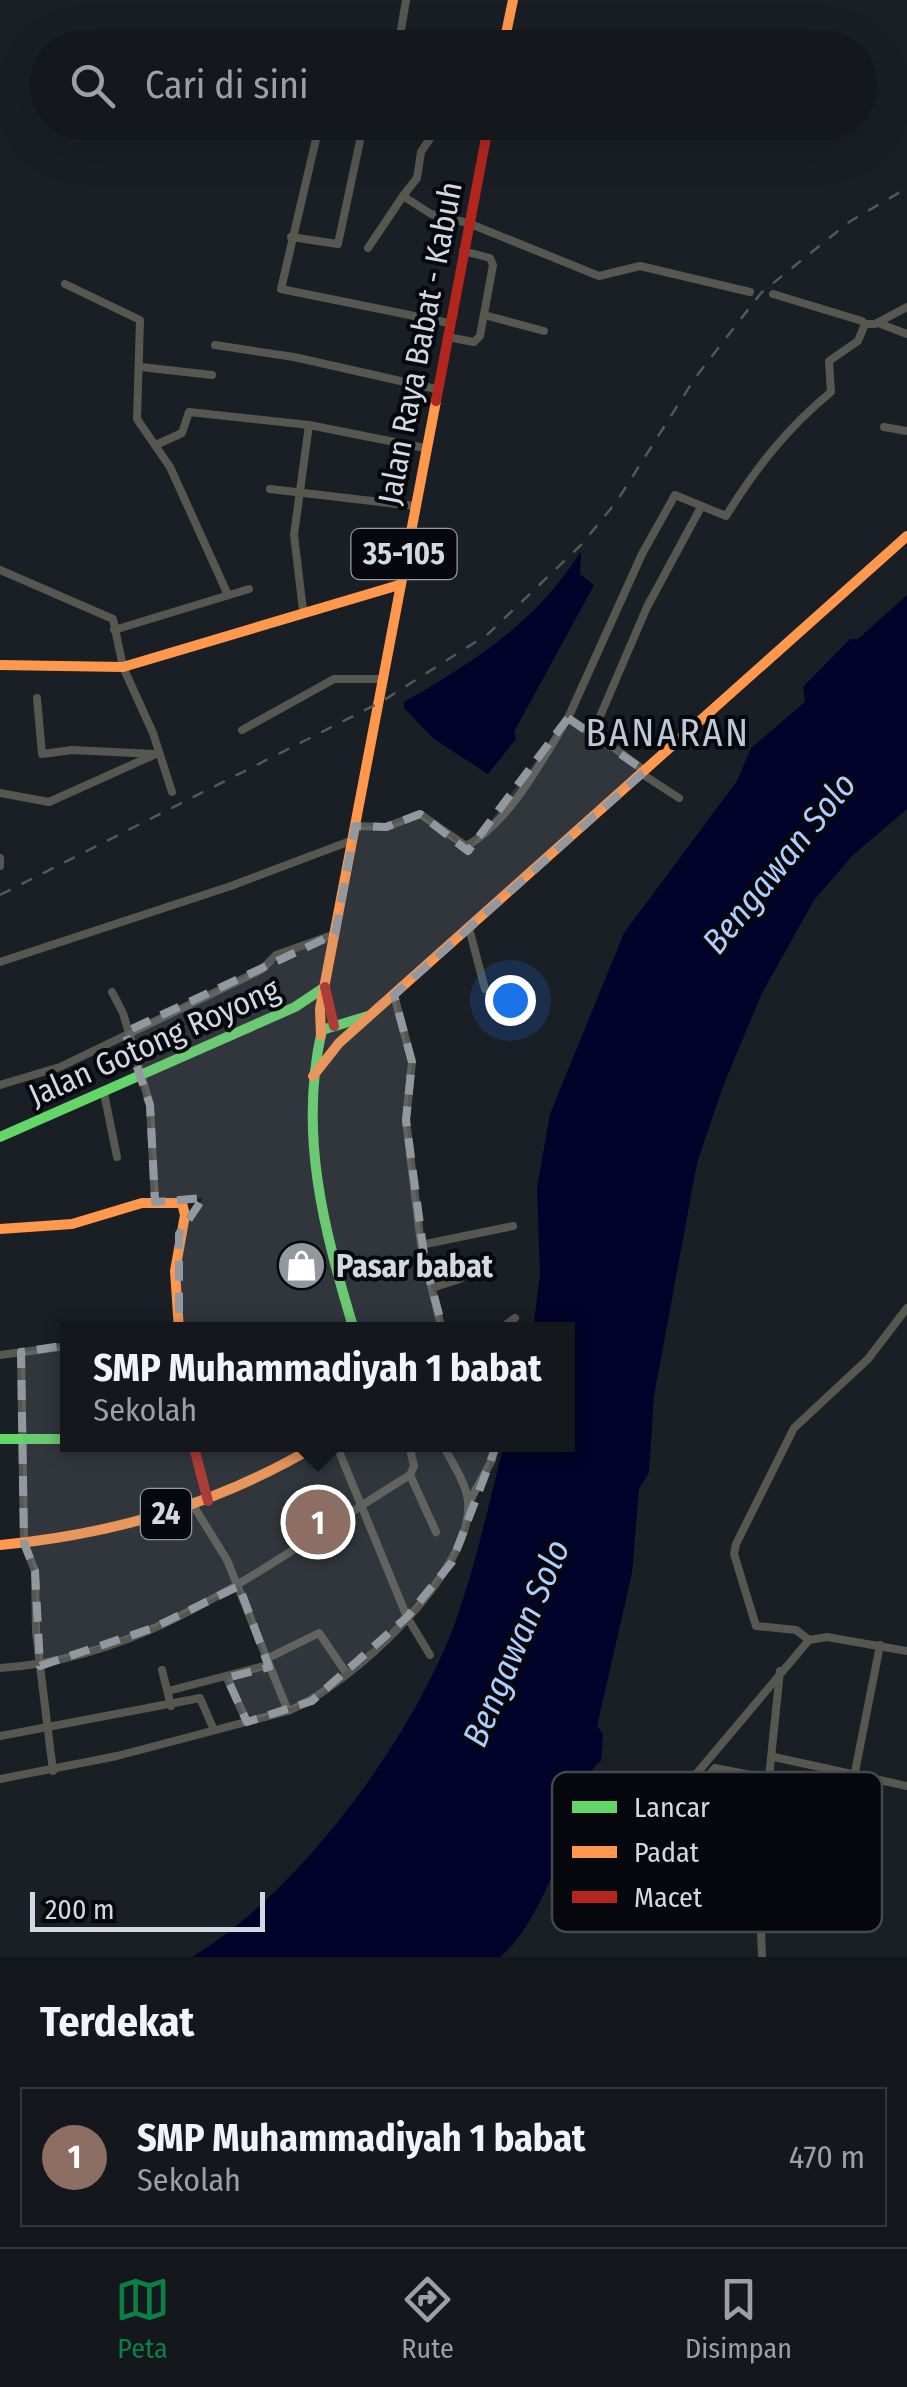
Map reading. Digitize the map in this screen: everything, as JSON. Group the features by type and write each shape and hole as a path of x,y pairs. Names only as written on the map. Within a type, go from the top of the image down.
{"main road":[{"path":"507,30 513,0"},
{"name":"Jalan Raya Babat - Kabuh","path":"326,987 484,140"},
{"path":"312,1076 339,1043 907,536"},
{"path":"0,665 122,667 303,610 399,585"},
{"name":"35-105","path":"326,987 334,1026"},
{"name":"35-105","path":"320,1035 320,1009 326,987"},
{"name":"Jalan Gotong Royong","path":"0,1137 295,1007 326,987"},
{"path":"352,1322 320,1203 312,1076 324,1028 370,1016"},
{"path":"334,1026 341,1033 339,1043"},
{"path":"320,1035 327,1046 339,1043"},
{"path":"0,1229 72,1224 156,1202 172,1201 184,1206 175,1271 178,1322"},
{"path":"0,1439 60,1439"},
{"path":"195,1452 208,1501"},
{"name":"24","path":"0,1545 77,1537 208,1501 303,1452"}],"street":[{"path":"401,30 406,0"},
{"path":"315,140 280,286 283,290 449,323"},
{"path":"291,237 338,244 360,140"},
{"path":"368,248 417,178 420,152 429,140"},
{"path":"403,196 431,214 468,223 599,276 640,266 750,292"},
{"path":"446,337 478,342 484,315 492,259 463,251"},
{"path":"65,284 137,316 142,328 138,419 158,444 228,595"},
{"path":"773,294 865,324 878,323 907,307"},
{"path":"484,315 544,331"},
{"path":"878,323 907,334"},
{"path":"356,826 386,827 420,814 466,846 508,807 568,718 642,554 675,495 727,514 741,487 778,440 831,392 833,376 828,362 858,341 865,324"},
{"path":"215,345 436,389"},
{"path":"141,367 212,374"},
{"path":"158,444 182,433 189,412 310,426 425,448"},
{"path":"303,610 294,535 310,426"},
{"path":"884,427 907,431"},
{"path":"270,489 301,489 414,506"},
{"path":"591,730 677,546 701,507"},
{"path":"0,570 111,618 122,667 172,792"},
{"path":"114,630 249,588"},
{"path":"242,730 334,679 384,680"},
{"path":"37,698 42,754 66,750 156,754"},
{"path":"568,718 591,730 679,798"},
{"path":"0,793 49,802 156,754"},
{"path":"0,962 231,886 353,840"},
{"path":"469,928 485,989"},
{"path":"0,1085 60,1067 125,1032 261,970 276,955 335,934"},
{"path":"112,992 123,1013 125,1032 143,1074 150,1105 156,1202"},
{"path":"394,995 409,1038 412,1062 406,1120 422,1244 440,1322"},
{"path":"104,1093 117,1157"},
{"path":"422,1244 513,1226"},
{"path":"432,1288 460,1279"},
{"path":"809,1640 796,1630 756,1626 743,1592 736,1544 794,1428 868,1358 907,1308"},
{"path":"510,1322 515,1318"},
{"path":"0,1356 60,1347"},
{"path":"20,1352 24,1543 35,1572 40,1666 53,1771"},
{"path":"339,1452 407,1617 430,1655"},
{"path":"0,1668 71,1660 153,1628 238,1586 410,1476 414,1466 411,1452"},
{"path":"446,1452 469,1502"},
{"path":"0,1779 53,1771 288,1711 312,1701 407,1617 452,1562 469,1502 494,1452"},
{"path":"410,1476 436,1532"},
{"path":"194,1505 238,1586 288,1711"},
{"path":"168,1692 227,1678 267,1662 319,1633 347,1674"},
{"path":"697,1772 809,1640 827,1637 907,1651"},
{"path":"774,1756 855,1772 880,1645"},
{"path":"162,1670 171,1706"},
{"path":"772,1772 780,1671"},
{"path":"227,1678 247,1722"},
{"path":"205,1681 200,1698 214,1730"},
{"path":"0,1736 200,1698"},
{"path":"712,1772 715,1768 735,1772"},
{"path":"882,1779 907,1786"},
{"path":"760,1932 762,1957"}],"highlighted area":[{"path":"568,718 645,771 394,995 412,1062 406,1120 425,1262 448,1348 494,1425 495,1449 452,1562 407,1617 312,1701 247,1722 227,1678 269,1667 239,1586 153,1628 40,1666 35,1571 24,1543 21,1352 179,1329 179,1234 203,1198 155,1202 150,1105 125,1032 335,934 355,826 386,827 420,814 468,851"}],"water":[{"path":"581,551 580,574 594,585 514,732 516,739 488,774 434,739 404,708 404,702 503,638 545,599"},
{"name":"Bengawan Solo","path":"907,595 907,809 853,855 814,900 761,995 722,1089 697,1163 654,1396 649,1472 639,1489 632,1573 597,1726 603,1734 601,1761 591,1772 552,1772 552,1876 534,1913 500,1957 192,1957 232,1929 311,1853 382,1761 412,1713 456,1620 502,1452 575,1452 575,1322 534,1322 540,1274 537,1188 550,1114 624,933 737,781 751,748 805,702 803,687 850,639 858,639"}],"railway":[{"path":"0,895 381,702 488,634 581,545 617,501 695,378 761,293 849,222 907,188"}],"traffic: fast":[{"path":"0,1137 295,1007 325,987"},
{"path":"352,1322 318,1182 313,1107 315,1069 322,1030 368,1016"},
{"path":"0,1439 60,1439"}],"traffic: slow":[{"path":"507,30 513,0"},
{"path":"321,1035 320,1009 436,401"},
{"path":"313,1076 339,1043 907,536"},
{"path":"0,665 123,667 399,585"},
{"path":"0,1229 72,1224 142,1203 182,1203 185,1215 175,1271 178,1322"},
{"path":"0,1545 84,1533 165,1513 243,1484 305,1452"}],"traffic: jam":[{"path":"436,401 486,140"},
{"path":"325,987 334,1026"},
{"path":"195,1452 208,1501"}],"place":[{"name":"Pasar babat","path":"301,1266"},
{"name":"SMP Muhammadiyah 1 babat","path":"318,1522"}],"district":[{"name":"BANARAN","path":"668,733"}]}
